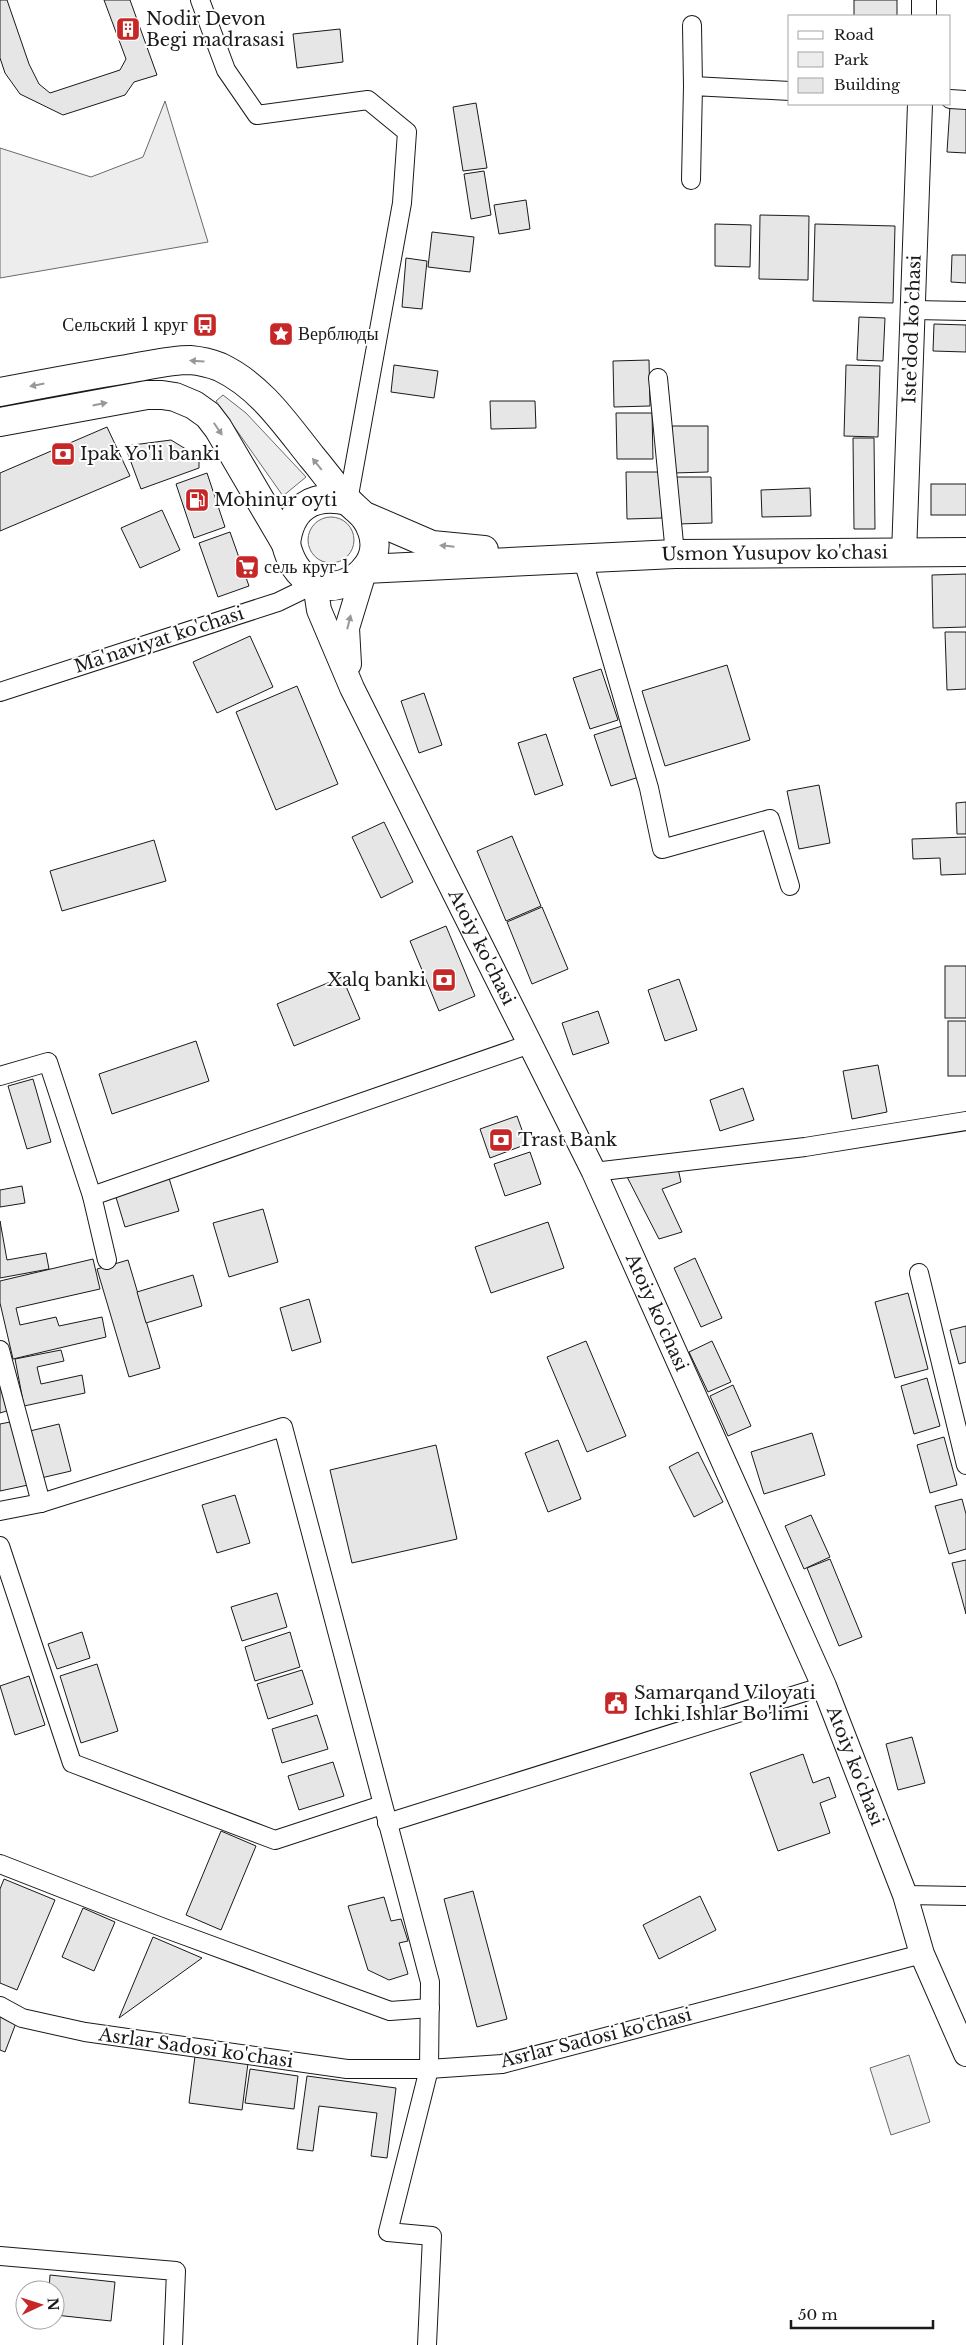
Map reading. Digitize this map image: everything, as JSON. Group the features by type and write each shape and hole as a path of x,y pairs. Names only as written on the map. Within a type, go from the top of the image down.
{"main road":[{"path":"0,392 174,361 207,362 232,374 265,399 357,509 374,534 373,552 365,569 355,579 343,585 329,587 315,584 300,575 290,561 286,544 218,428 208,415 186,400 175,396 147,395 0,422"},
{"path":"286,544 291,522 305,506 318,499 334,498 357,509"},
{"name":"Usmon Yusupov ko'chasi","path":"357,509 432,545 583,560"},
{"name":"Usmon Yusupov ko'chasi","path":"365,569 583,560 675,554 904,554 966,552"}],"street":[{"path":"200,0 226,70 256,115 368,100 407,132 402,203 357,509"},
{"path":"924,0 924,15"},
{"path":"691,180 692,25"},
{"path":"693,86 788,91"},
{"path":"951,99 966,100"},
{"name":"Iste'dod ko'chasi","path":"904,554 920,105"},
{"path":"914,310 966,311"},
{"path":"658,378 675,554"},
{"path":"583,560 649,788 662,849 770,819 790,886"},
{"name":"Atoiy ko'chasi","path":"352,688 346,645 347,628 365,569"},
{"name":"Atoiy ko'chasi","path":"315,584 319,610 352,688 594,1172 824,1686 905,1895 922,1954 966,2054"},
{"name":"Ma'naviyat ko'chasi","path":"0,692 278,602 315,584"},
{"path":"92,1196 530,1044"},
{"path":"0,1076 48,1062 92,1196 107,1260"},
{"path":"594,1172 805,1146 966,1121"},
{"path":"919,1273 966,1465"},
{"path":"0,1350 41,1503"},
{"path":"0,1511 41,1503 283,1427 430,1982 429,2069 388,2232 432,2236 427,2345"},
{"path":"0,1546 72,1763 275,1840 382,1805"},
{"path":"387,1823 824,1686"},
{"path":"0,1864 164,1928 390,2011 430,2008"},
{"path":"905,1895 966,1896"},
{"name":"Asrlar Sadosi ko'chasi","path":"0,2006 22,2018 76,2030 175,2046 347,2069 429,2069 502,2064 922,1954"},
{"path":"0,2256 176,2271 173,2345"}],"green space":[{"path":"165,101 208,242 0,278 0,148 91,177 143,157"},
{"path":"223,395 246,413 306,477 283,496 216,401"},
{"path":"331,517 344,521 350,527 354,540 350,553 344,559 331,563 318,559 312,553 308,540 312,527 318,521"},
{"path":"909,2055 930,2122 891,2135 870,2068"}],"building":[{"name":"Nodir Devon Begi madrasasi","path":"0,0 7,0 29,64 39,84 50,93 120,70 126,59 104,0 130,0 157,75 134,82 125,95 63,115 20,94 5,73 0,58"},
{"path":"854,0 897,0 897,15 854,15"},
{"path":"340,29 343,62 297,68 293,34"},
{"path":"476,103 487,168 463,171 453,107"},
{"path":"950,106 966,107 966,153 947,152"},
{"path":"484,171 491,215 471,219 464,174"},
{"path":"526,200 530,229 499,234 494,205"},
{"path":"760,215 809,216 808,280 759,279"},
{"path":"715,224 751,225 750,267 715,266"},
{"path":"815,224 895,226 893,303 813,301"},
{"path":"432,232 474,237 470,272 428,267"},
{"path":"952,255 966,255 966,283 951,282"},
{"path":"406,258 427,261 422,309 402,307"},
{"path":"859,317 885,318 883,361 857,360"},
{"path":"934,324 966,325 966,352 933,351"},
{"path":"649,360 650,406 614,407 613,361"},
{"path":"394,365 438,371 434,398 391,392"},
{"path":"846,365 880,366 878,437 844,436"},
{"path":"490,401 535,401 536,428 491,429"},
{"path":"616,413 652,413 653,459 617,459"},
{"path":"672,426 708,426 708,472 673,473"},
{"path":"107,427 130,476 0,531 0,473"},
{"path":"853,438 874,438 875,529 854,529"},
{"path":"171,440 199,457 199,468 141,489 125,446"},
{"path":"626,472 661,472 662,518 627,519"},
{"path":"207,473 225,527 194,538 176,484"},
{"path":"676,477 711,477 712,523 677,524"},
{"path":"931,484 966,484 966,515 931,515"},
{"path":"810,488 811,516 762,517 761,490"},
{"path":"162,510 180,550 140,568 121,528"},
{"path":"230,532 249,586 218,597 199,543"},
{"path":"966,574 966,627 933,628 932,575"},
{"path":"945,632 966,632 966,689 947,690"},
{"path":"250,636 273,687 217,713 193,662"},
{"path":"727,665 750,740 665,766 642,691"},
{"path":"601,669 618,720 590,729 573,678"},
{"path":"297,686 338,784 276,810 236,712"},
{"path":"424,693 442,745 419,753 401,701"},
{"path":"622,726 639,777 611,786 594,735"},
{"path":"546,734 563,785 535,795 518,743"},
{"path":"819,785 830,843 799,849 787,791"},
{"path":"966,802 966,834 957,834 956,803"},
{"path":"384,822 413,882 381,898 352,837"},
{"path":"512,836 541,906 506,921 477,851"},
{"path":"966,837 966,874 941,875 940,858 913,859 912,839"},
{"path":"154,840 166,881 62,911 50,871"},
{"path":"542,907 568,969 532,984 507,922"},
{"path":"446,926 475,996 439,1011 410,941"},
{"path":"945,966 966,966 966,1018 945,1018"},
{"path":"342,977 360,1019 294,1046 277,1004"},
{"path":"679,979 697,1030 665,1041 648,990"},
{"path":"598,1011 609,1043 573,1055 562,1023"},
{"path":"948,1021 966,1021 966,1076 948,1076"},
{"path":"196,1041 209,1081 112,1114 99,1074"},
{"path":"878,1065 887,1112 852,1119 843,1071"},
{"path":"33,1079 51,1142 27,1149 8,1086"},
{"path":"743,1088 754,1120 720,1131 710,1100"},
{"path":"517,1116 527,1144 490,1158 480,1129"},
{"path":"530,1152 541,1184 505,1196 494,1164"},
{"path":"677,1164 681,1182 662,1189 682,1232 659,1239 624,1171"},
{"path":"169,1178 179,1211 125,1227 115,1194"},
{"path":"22,1186 25,1203 0,1207 0,1190"},
{"path":"263,1209 278,1262 229,1277 213,1223"},
{"path":"0,1221 7,1260 46,1253 49,1269 0,1278"},
{"path":"548,1222 564,1268 491,1293 475,1247"},
{"path":"695,1258 722,1318 701,1327 674,1268"},
{"path":"93,1259 100,1289 16,1308 20,1325 56,1317 59,1326 102,1317 106,1337 13,1359 0,1303 0,1281"},
{"path":"128,1260 160,1368 129,1377 97,1269"},
{"path":"193,1275 202,1306 146,1323 137,1292"},
{"path":"908,1293 928,1369 895,1378 875,1302"},
{"path":"309,1299 321,1342 292,1351 280,1308"},
{"path":"966,1326 966,1362 959,1364 950,1330"},
{"path":"586,1341 626,1436 587,1452 547,1357"},
{"path":"712,1341 731,1382 708,1392 689,1352"},
{"path":"61,1350 64,1361 37,1367 41,1384 82,1375 85,1393 24,1406 15,1359"},
{"path":"0,1371 13,1409 0,1413"},
{"path":"927,1378 940,1426 914,1434 901,1386"},
{"path":"733,1385 751,1426 728,1436 710,1396"},
{"path":"15,1421 28,1485 0,1491 0,1424"},
{"path":"59,1424 71,1471 41,1478 30,1431"},
{"path":"812,1433 825,1475 764,1494 751,1452"},
{"path":"944,1437 957,1485 930,1493 917,1445"},
{"path":"558,1440 581,1499 548,1512 525,1453"},
{"path":"436,1445 457,1539 352,1563 330,1470"},
{"path":"698,1452 723,1502 694,1517 669,1467"},
{"path":"235,1495 250,1543 217,1553 202,1505"},
{"path":"962,1499 966,1514 966,1549 949,1554 935,1506"},
{"path":"811,1515 830,1557 804,1569 785,1526"},
{"path":"830,1559 862,1637 839,1646 807,1568"},
{"path":"966,1560 966,1614 952,1563"},
{"path":"277,1593 287,1627 242,1641 231,1607"},
{"path":"82,1632 90,1658 57,1669 48,1644"},
{"path":"290,1632 300,1667 255,1681 245,1647"},
{"path":"97,1664 118,1731 81,1743 60,1676"},
{"path":"302,1670 313,1704 268,1719 257,1684"},
{"path":"29,1676 45,1725 15,1735 0,1686"},
{"path":"317,1715 328,1749 282,1763 272,1729"},
{"path":"912,1737 925,1783 898,1790 886,1744"},
{"path":"803,1754 813,1783 829,1777 836,1797 820,1803 830,1833 778,1851 750,1773"},
{"path":"333,1762 344,1796 299,1810 288,1776"},
{"path":"221,1831 256,1846 221,1930 186,1915"},
{"path":"4,1879 55,1900 17,1990 0,1983 0,1889"},
{"path":"473,1891 507,2019 477,2027 444,1899"},
{"path":"700,1896 716,1930 659,1959 643,1925"},
{"path":"384,1897 391,1921 401,1919 408,1941 399,1943 408,1974 389,1980 368,1970 348,1906"},
{"path":"83,1908 115,1922 94,1971 62,1957"},
{"path":"153,1937 202,1958 119,2018"},
{"path":"0,2016 16,2023 5,2052 0,2050"},
{"path":"195,2056 248,2063 242,2110 189,2103"},
{"path":"250,2069 298,2076 294,2109 245,2103"},
{"path":"307,2076 396,2088 387,2158 371,2156 377,2113 319,2106 313,2151 297,2149"},
{"path":"50,2275 115,2282 111,2321 65,2316 65,2280 50,2280"}],"place":[{"name":"Nodir Devon Begi madrasasi","path":"128,29"},
{"name":"Сельский 1 круг","path":"205,325"},
{"name":"Верблюды","path":"281,334"},
{"name":"Ipak Yo'li banki","path":"63,454"},
{"name":"Mohinur oyti","path":"197,500"},
{"name":"сель круг 1","path":"247,567"},
{"name":"Xalq banki","path":"444,980"},
{"name":"Trast Bank","path":"501,1140"},
{"name":"Samarqand Viloyati Ichki Ishlar Bo'limi","path":"616,1703"}]}
